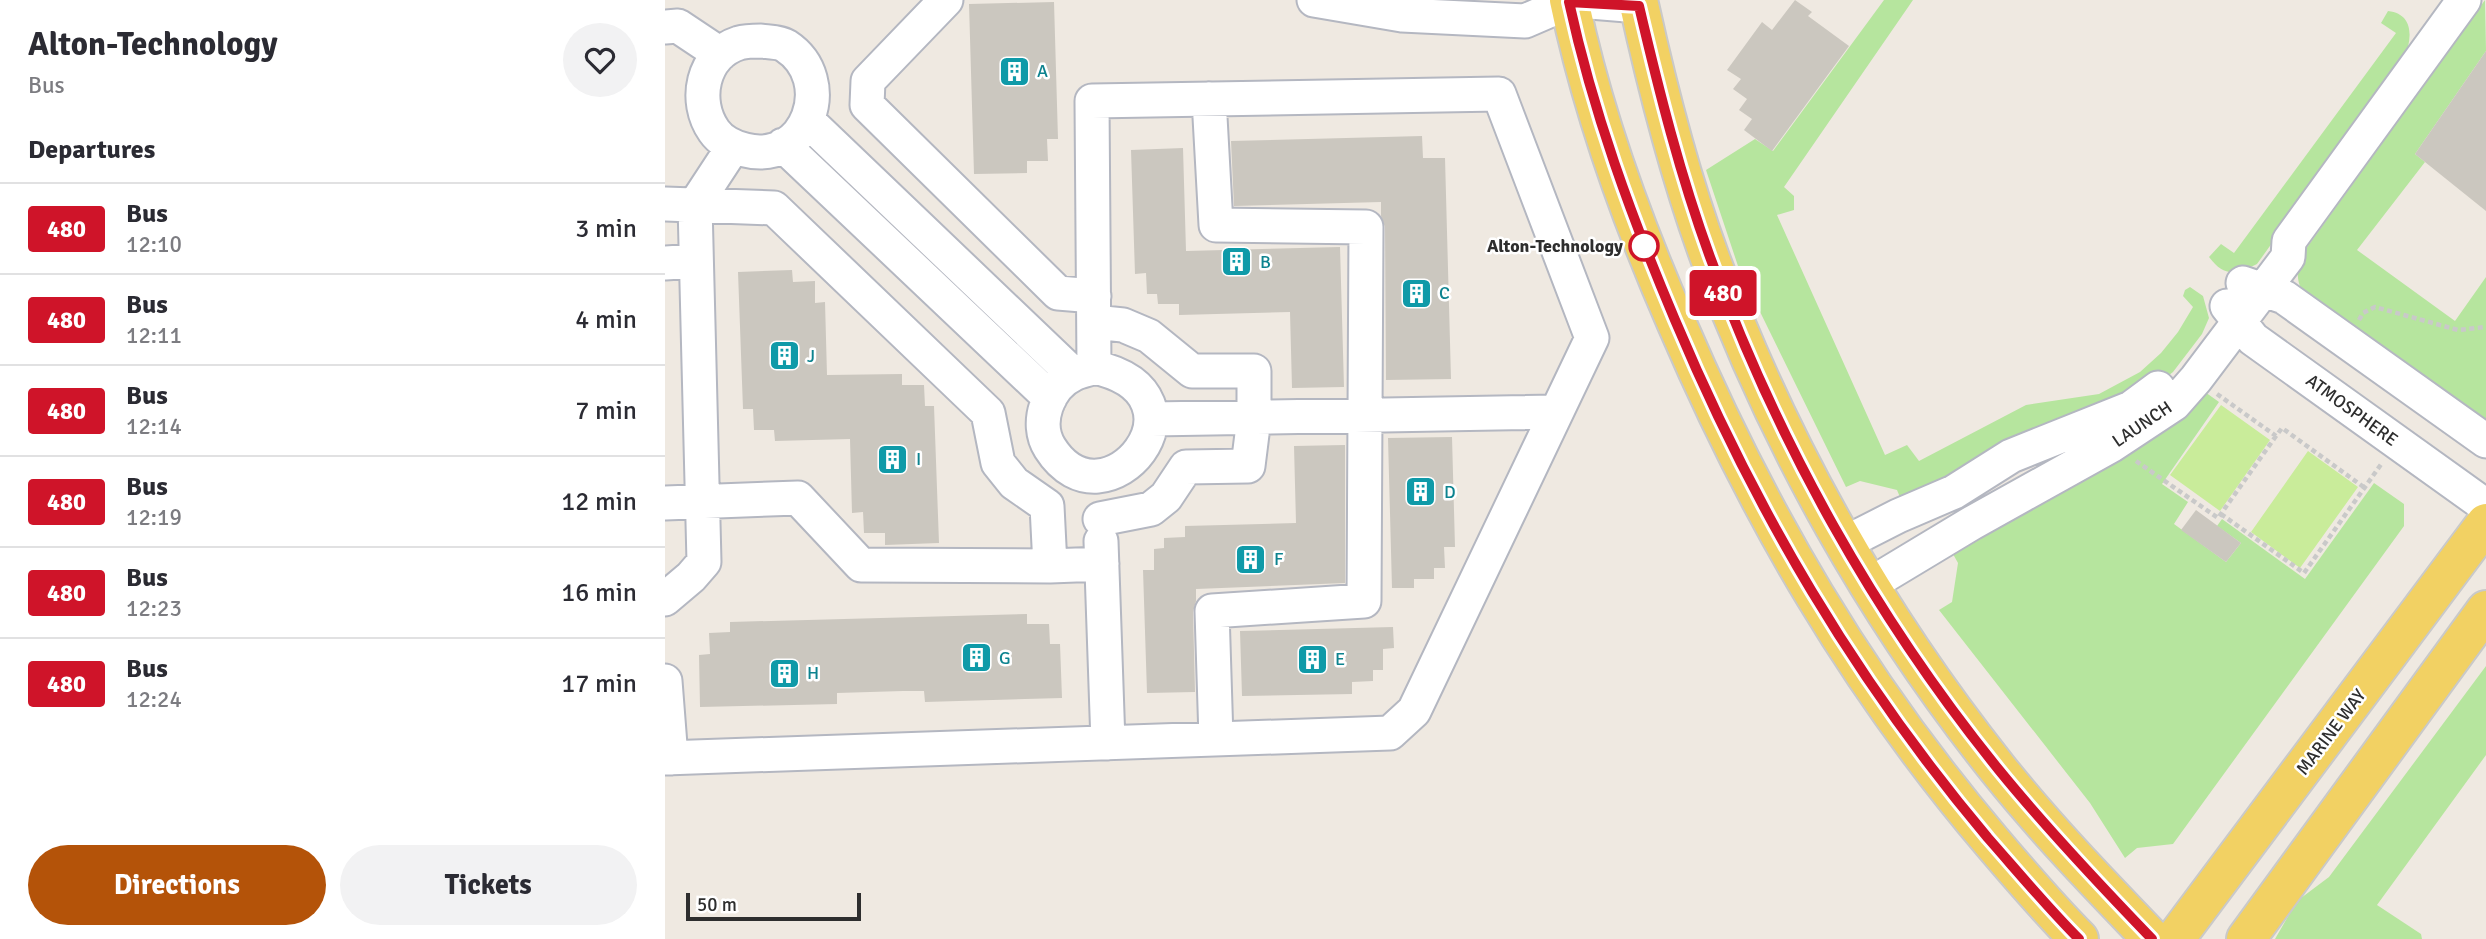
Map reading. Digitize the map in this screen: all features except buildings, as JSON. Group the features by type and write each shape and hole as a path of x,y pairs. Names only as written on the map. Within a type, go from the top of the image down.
{"main road":[{"path":"1568,1 1596,110 1638,230 1711,403 1759,499 1832,626 1904,733 1968,814 2078,939"},
{"path":"1639,3 1670,132 1709,255 1751,362 1781,428 1869,585 1923,668 1999,769 2081,866 2152,939"},
{"name":"MARINE WAY","path":"2175,939 2486,523"},
{"path":"2245,939 2486,610"}],"street":[{"path":"1314,0 1402,15 1525,21 1568,1 1639,3"},
{"name":"LAUNCH","path":"1869,585 2112,444 2174,404 2196,379 2272,246 2288,242 2464,0"},
{"path":"939,3 868,81 867,104 1058,293 1149,336 1192,371 1254,371 1254,418 1248,466 1186,467 1167,497 1151,509 1100,519"},
{"path":"665,27 678,26 720,54"},
{"path":"761,41 785,45 807,66 813,100 808,121 795,138 776,149 754,152 733,147 716,134 704,115 701,93 707,72 720,54 739,43 761,41"},
{"path":"665,681 668,758 1390,733 1414,711 1591,338 1499,94 1091,102 1094,309 1083,371"},
{"path":"1209,99 1216,225 1366,227 1364,601 1212,611 1216,739"},
{"path":"808,121 1083,371"},
{"path":"783,145 1050,398"},
{"path":"665,599 691,578 704,562 681,262 680,204 733,147"},
{"path":"680,204 774,208 988,413 997,463 1014,484 1047,506 1050,566"},
{"path":"2243,300 2284,297 2486,441"},
{"name":"LAUNCH","path":"1845,543 1954,492 2011,456 2131,408 2171,378 2243,300"},
{"name":"ATMOSPHERE","path":"2243,300 2253,339 2486,506"},
{"path":"1083,371 1115,372 1133,383 1145,400 1152,419 1147,440 1136,458 1119,471 1099,475 1079,472 1061,462 1048,445 1043,424 1046,404 1057,386 1083,371"},
{"path":"1152,419 1556,412"},
{"path":"1099,475 1108,743"},
{"path":"1954,492 1972,523"},
{"path":"665,503 798,498 862,565 1102,564"}],"path":[{"path":"2344,339 2363,313 2375,307 2458,330 2486,327"},
{"path":"2196,379 2276,436"},
{"path":"2112,444 2218,518 2282,428 2365,488"},
{"path":"2221,514 2304,573 2397,443"}],"green space":[{"path":"1884,0 1913,0 1784,187 1794,196 1794,210 1777,215 1885,455 1907,445 1919,461 2026,405 2099,394 2140,372 2161,353 2193,307 2183,296 2185,290 2190,287 2203,296 2209,318 2202,334 2173,372 2135,401 1948,481 1916,489 1902,502 1897,490 1860,481 1846,487 1739,269 1706,170 1755,139 1773,151"},
{"path":"2485,0 2486,51 2415,154 2425,162 2357,250 2455,321 2486,277 2486,419 2304,295 2298,281 2300,257"},
{"path":"2388,11 2397,13 2407,22 2410,36 2404,59 2257,264 2237,272 2220,268 2209,257 2221,244 2234,253 2396,33 2381,23"},
{"path":"2205,392 2219,402 2162,484 2188,502 2174,524 2226,562 2241,543 2217,526 2222,519 2305,579 2374,483 2404,504 2404,526 2173,844 2137,848 2125,858 2090,803 1939,610 1952,602 1958,563 1953,554"},
{"path":"2221,405 2270,440 2220,511 2170,475"},
{"path":"2308,451 2358,487 2300,568 2251,532"},
{"path":"2486,666 2486,755 2377,905 2421,934 2422,939 2275,939 2297,901 2329,877"}],"bus line":[{"name":"480","path":"2079,939 2003,855 1939,779 1912,742 1832,626 1742,469 1633,218 1613,164 1581,60 1569,2 1639,6 1670,132 1709,255 1751,362 1781,428 1812,485 1869,585 1953,709 1999,769 2081,866 2152,939"}],"place":[{"name":"A","path":"1014,71"},
{"name":"Alton-Technology","path":"1644,246"},
{"name":"B","path":"1237,262"},
{"name":"C","path":"1416,293"},
{"name":"J","path":"784,356"},
{"name":"I","path":"893,459"},
{"name":"D","path":"1421,492"},
{"name":"F","path":"1251,559"},
{"name":"G","path":"976,658"},
{"name":"E","path":"1312,659"},
{"name":"H","path":"784,673"}]}
